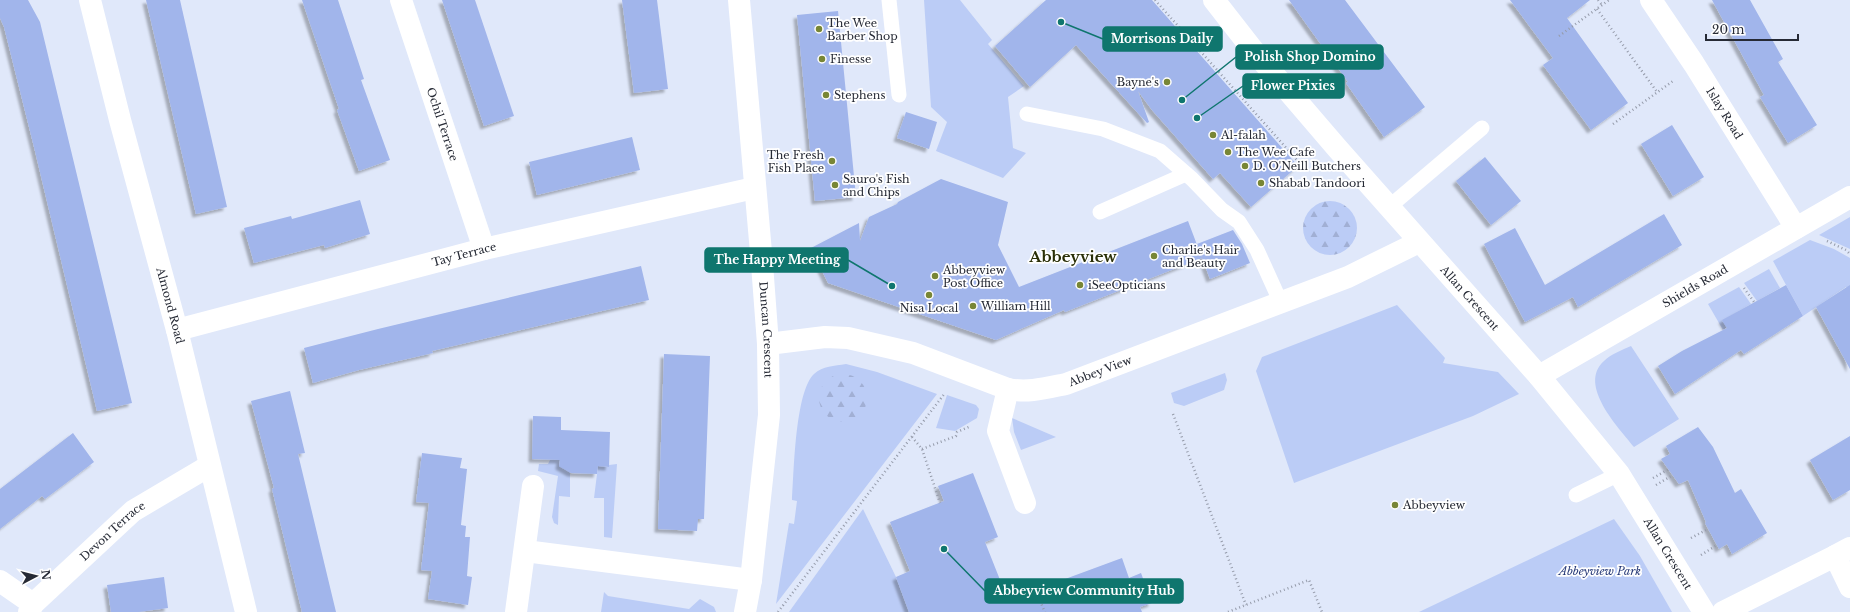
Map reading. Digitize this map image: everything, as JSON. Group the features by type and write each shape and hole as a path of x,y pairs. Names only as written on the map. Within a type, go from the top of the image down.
{"street":[{"name":"Almond Road","path":"90,0 120,120 177,330 209,466 246,612"},
{"name":"Ochil Terrace","path":"401,0 484,249"},
{"name":"Duncan Crescent","path":"739,0 768,344 769,415 751,580 745,612"},
{"name":"Allan Crescent","path":"1214,0 1258,55 1419,242 1539,376 1619,474 1704,612"},
{"name":"Islay Road","path":"1651,0 1694,64 1796,228"},
{"name":"Tay Terrace","path":"177,330 484,249 754,188"},
{"name":"Shields Road","path":"1539,376 1850,197"},
{"name":"Abbey View","path":"768,344 825,337 848,338 913,353 1008,389 1019,391 1032,390 1066,384 1281,303 1348,277 1419,242"},
{"path":"1008,389 998,431 1025,503"},
{"name":"Devon Terrace","path":"31,608 133,511 209,466"},
{"path":"516,612 532,486"},
{"path":"524,551 751,580"},
{"path":"1723,612 1843,552 1850,587"},
{"path":"0,581 31,608"}],"lane":[{"path":"889,0 899,95"},
{"path":"1027,114 1103,129 1160,151 1186,174 1222,210 1239,222 1257,250 1281,303"},
{"path":"1389,207 1482,128"},
{"path":"1100,212 1186,174"},
{"path":"1576,495 1619,474"}],"path":[{"path":"1155,0 1304,168"},
{"path":"1598,0 1602,5"},
{"path":"1559,36 1609,0"},
{"path":"1597,9 1657,92"},
{"path":"1613,124 1679,77"},
{"path":"1825,241 1846,250 1850,254"},
{"path":"791,257 796,257"},
{"path":"778,612 912,437 946,389"},
{"path":"1173,414 1246,605"},
{"path":"922,448 956,436 958,432 977,423"},
{"path":"912,437 922,448 940,503"},
{"path":"1651,479 1669,469"},
{"path":"1655,485 1673,475"},
{"path":"1689,540 1708,529"},
{"path":"1699,556 1717,545"},
{"path":"1228,612 1309,580 1322,612"},
{"path":"1035,590 1045,612"}],"green space":[{"path":"924,0 960,0 992,40 988,44 1024,86 1008,97 1013,148 1026,153 1003,178 936,151 947,122 931,107"},
{"path":"1330,201 1340,203 1349,209 1355,218 1357,228 1355,238 1349,247 1340,253 1330,255 1320,253 1311,247 1305,238 1303,228 1305,218 1311,209 1320,203"},
{"path":"1850,217 1850,249 1819,235"},
{"path":"1810,240 1834,249 1850,258 1850,294 1846,287 1803,316 1773,261"},
{"path":"1769,269 1780,288 1757,301 1744,283"},
{"path":"1739,287 1751,304 1723,320 1727,327 1723,330 1708,304"},
{"path":"1397,305 1445,358 1443,363 1498,372 1519,394 1473,416 1294,483 1256,371 1262,357"},
{"path":"1631,346 1679,419 1634,447 1603,406 1595,382 1597,371 1604,361 1613,354"},
{"path":"846,364 877,372 937,394 776,604 789,523 794,524 797,501 792,500 799,414 803,397 808,383 817,371"},
{"path":"1225,373 1227,380 1224,390 1184,406 1174,403 1171,393"},
{"path":"838,374 848,374 860,381 867,393 867,403 860,415 848,422 838,422 830,418 823,411 819,403 819,393 823,385 830,378"},
{"path":"947,395 976,405 979,409 977,418 955,431 936,428"},
{"path":"1012,418 1056,437 1021,450 1014,432"},
{"path":"550,460 560,460 559,465 570,465 570,497 559,496 558,525 554,523 552,517 558,476 538,471 539,464 548,464"},
{"path":"617,464 612,538 604,537 604,498 594,498 598,466 609,467 609,465"},
{"path":"863,509 896,577 909,612 789,612"},
{"name":"Abbeyview Park","path":"1614,519 1640,556 1672,612 1419,612"},
{"path":"604,592 608,596 689,609 700,599 714,607 716,612 601,612"}],"building":[{"path":"0,0 28,0 40,22 132,403 97,411 34,147 4,27 0,18"},
{"path":"146,0 180,0 227,207 196,214"},
{"path":"302,0 338,0 364,79 361,80 390,160 359,171 337,110 339,109"},
{"path":"442,0 475,0 514,116 484,126"},
{"path":"622,0 657,0 668,89 634,93"},
{"path":"1046,0 1152,0 1298,166 1251,207 1220,173 1213,179 1152,110 1138,91 1149,122 1147,123 1076,45 1030,87 995,46"},
{"path":"1289,0 1345,0 1425,107 1384,137 1346,83 1348,82"},
{"path":"1510,0 1590,0 1567,18 1628,103 1591,130 1543,65 1553,58"},
{"path":"1712,0 1750,0 1783,59 1778,62 1817,125 1788,143 1760,97 1764,95"},
{"path":"838,11 856,197 815,201 797,15"},
{"path":"906,112 937,122 929,149 897,138"},
{"path":"1672,125 1704,177 1673,196 1641,144"},
{"path":"632,137 640,170 537,195 529,162"},
{"path":"1485,157 1521,201 1491,225 1456,181"},
{"path":"941,179 1008,202 998,245 1019,287 1188,221 1202,258 1065,312 1064,310 996,340 828,283 811,248 859,223 860,241 869,217 897,204 898,202"},
{"path":"360,200 370,234 325,248 324,245 254,263 244,228 291,216 292,219"},
{"path":"1664,214 1682,245 1578,307 1573,297 1525,322 1484,244 1515,228 1545,285"},
{"path":"1233,230 1242,244 1250,263 1210,279 1197,244"},
{"path":"641,266 649,300 432,351 433,353 359,370 313,383 304,348"},
{"path":"1786,285 1803,316 1744,354 1741,350 1675,394 1658,366 1682,351 1727,328 1722,320"},
{"path":"1850,285 1850,369 1816,307"},
{"path":"664,354 710,356 704,519 698,519 697,531 658,529"},
{"path":"290,391 305,453 298,454 336,612 302,612 272,489 274,488 251,401"},
{"path":"533,416 561,417 561,430 610,432 609,467 598,466 597,474 571,473 559,466 560,460 532,459"},
{"path":"1698,427 1713,447 1735,493 1741,489 1767,533 1732,554 1727,544 1719,549 1705,523 1706,522 1688,480 1679,484 1661,459 1670,454 1666,446"},
{"path":"73,433 94,462 45,499 42,496 0,529 0,489"},
{"path":"1850,436 1850,490 1833,500 1810,460"},
{"path":"422,453 462,458 460,468 467,469 461,525 466,526 465,537 470,537 467,576 472,577 468,605 428,599 432,571 421,570 429,503 416,502"},
{"path":"973,473 998,537 985,542 1008,600 1122,558 1129,578 1141,573 1152,603 1140,607 1142,612 909,612 896,577 910,571 890,522 944,501 938,486"},
{"path":"164,577 168,608 138,612 111,612 107,585"}],"place":[{"name":"Morrisons Daily","path":"1061,22"},
{"name":"The Wee Barber Shop","path":"819,29"},
{"name":"Finesse","path":"822,59"},
{"name":"Bayne's","path":"1167,82"},
{"name":"Stephens","path":"826,95"},
{"name":"Polish Shop Domino","path":"1182,100"},
{"name":"Flower Pixies","path":"1197,118"},
{"name":"Al-falah","path":"1213,135"},
{"name":"The Wee Cafe","path":"1228,152"},
{"name":"The Fresh Fish Place","path":"832,161"},
{"name":"D. O'Neill Butchers","path":"1245,166"},
{"name":"Shabab Tandoori","path":"1261,183"},
{"name":"Sauro's Fish and Chips","path":"835,185"},
{"name":"Charlie's Hair and Beauty","path":"1154,256"},
{"name":"Abbeyview Post Office","path":"935,276"},
{"name":"iSeeOpticians","path":"1080,285"},
{"name":"The Happy Meeting","path":"892,286"},
{"name":"Nisa Local","path":"929,295"},
{"name":"William Hill","path":"973,306"},
{"name":"Abbeyview","path":"1395,505"},
{"name":"Abbeyview Community Hub","path":"944,549"}],"district":[{"name":"Abbeyview","path":"1073,256"}]}
